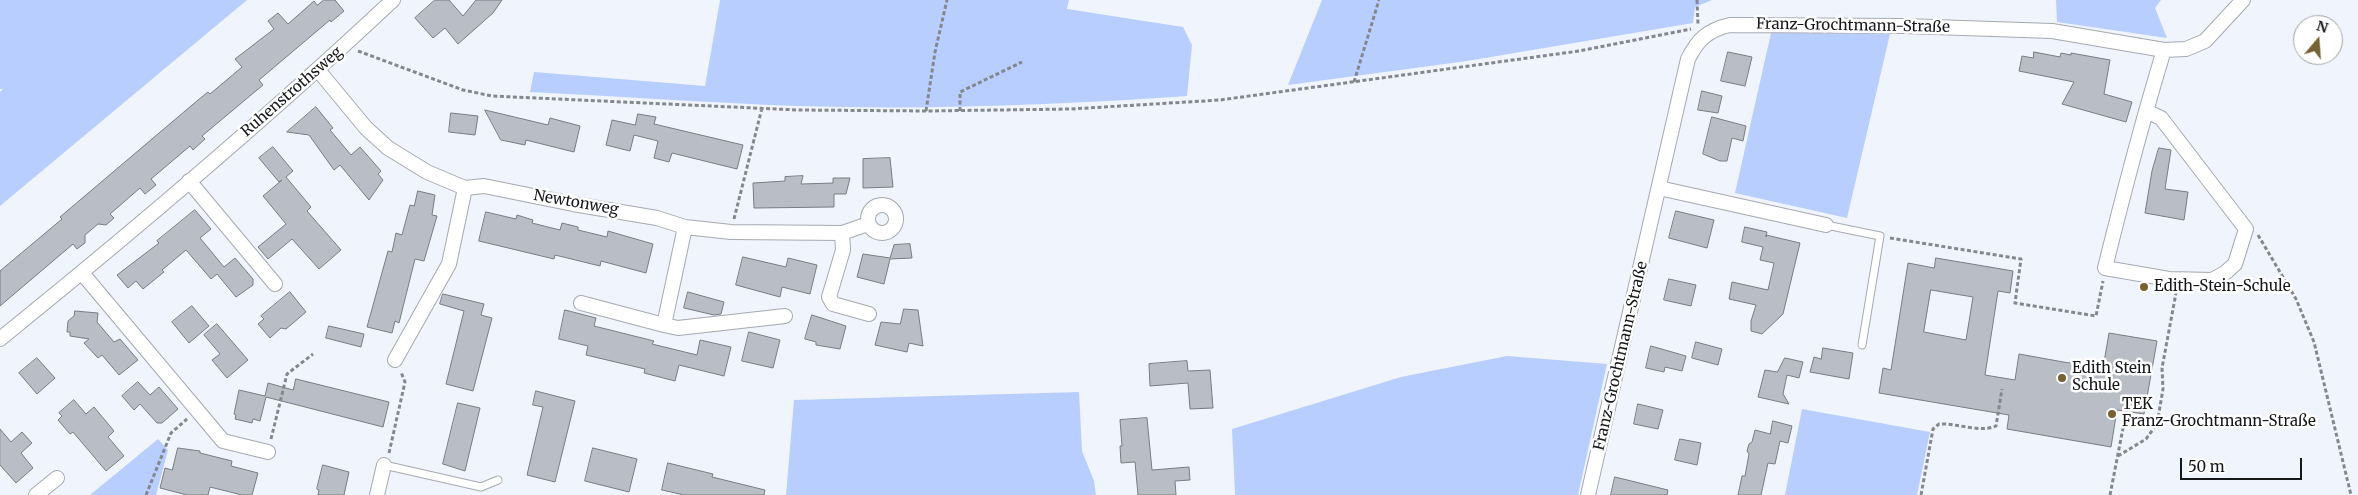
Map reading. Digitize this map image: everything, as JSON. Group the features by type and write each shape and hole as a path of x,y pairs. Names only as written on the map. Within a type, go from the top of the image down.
{"street":[{"name":"Ruhenstrothsweg","path":"0,339 82,273 318,70 393,0"},
{"name":"Franz-Grochtmann-Straße","path":"1588,495 1688,59 1695,45 1704,34 1730,25 1884,26 2052,31 2164,50 2186,49 2205,41 2243,0"},
{"path":"2146,110 2161,118 2246,229 2234,264 2225,273 2212,280 2169,279 2105,268 2146,110 2164,50"},
{"name":"Newtonweg","path":"318,70 366,128 388,148 426,172 465,188 484,186 573,204 657,218 685,227 731,232 842,233 868,224"},
{"path":"189,181 275,284"},
{"path":"395,360 449,264 465,188"},
{"path":"1659,188 1826,225"},
{"path":"664,325 685,227"},
{"path":"842,233 843,250 829,297 833,304 869,314"},
{"path":"82,273 223,441 268,452"},
{"path":"581,303 678,328 785,316"},
{"path":"377,495 384,465"},
{"path":"36,495 57,478"}],"lane":[{"path":"1826,225 1880,236 1862,345"},
{"path":"384,465 481,488 498,480"}],"path":[{"path":"926,111 934,52 947,0"},
{"path":"1354,82 1380,0"},
{"path":"348,43 357,50 454,87 492,96 762,108 926,111 1071,108 1220,100 1579,51 1698,28 1697,0"},
{"path":"960,111 960,92 1022,62"},
{"path":"731,232 762,108"},
{"path":"2246,229 2260,236 2296,299 2314,342 2352,495"},
{"path":"1880,236 2021,260 2015,303 2096,316 2105,268"},
{"path":"2118,456 2146,439 2156,424 2163,389 2162,368 2177,291"},
{"path":"268,452 287,374 313,354"},
{"path":"384,465 388,458 405,382 395,360"},
{"path":"1921,495 1933,429 1939,424 1952,423 1988,430 1996,426 2002,389"},
{"path":"146,495 171,433 197,410"},
{"path":"2110,495 2125,418 2156,424"}],"shaded area":[{"path":"0,0 247,0 0,206 0,92 3,89 0,89"},
{"path":"720,0 1069,0 1067,9 1183,27 1192,45 1187,96 1041,104 944,107 846,107 765,105 530,92 534,72 705,86"},
{"path":"1322,0 1712,0 1695,7 1693,23 1467,61 1288,85"},
{"path":"2056,0 2161,0 2155,8 2167,38 2057,22"},
{"path":"1771,33 1890,34 1847,218 1735,193"},
{"path":"1507,356 1607,364 1578,495 1235,495 1232,429 1401,377"},
{"path":"1079,392 1082,451 1094,481 1096,495 786,495 794,400"},
{"path":"1802,409 1930,432 1917,495 1785,495"},
{"path":"158,439 168,450 156,495 90,495"}],"building":[{"path":"324,0 335,0 344,11 331,22 330,20 259,80 263,85 202,136 205,139 193,150 190,146 151,179 156,185 145,194 140,188 110,214 114,218 106,225 98,224 85,235 85,243 77,249 73,244 0,306 0,271 62,219 60,217 198,100 208,92 210,94 242,67 235,59 274,29 268,21 278,13 288,24 314,1 317,5"},
{"path":"435,0 449,0 463,16 476,0 502,0 493,13 458,44 445,28 433,38 415,18"},
{"path":"1728,52 1752,57 1745,86 1721,81"},
{"path":"2034,52 2060,57 2061,53 2071,55 2071,53 2110,60 2104,94 2132,102 2126,122 2062,104 2074,82 2019,71 2022,56 2033,58"},
{"path":"1702,91 1722,96 1718,113 1698,110"},
{"path":"316,107 333,128 330,130 351,155 360,147 381,171 378,174 383,180 369,200 340,165 334,170 309,135 287,132"},
{"path":"485,110 548,125 550,118 580,126 574,152 526,140 525,145 501,140"},
{"path":"451,113 478,116 475,135 449,132"},
{"path":"638,114 656,117 654,124 743,145 737,169 672,153 669,162 654,158 658,141 634,135 630,151 606,145 612,120 635,125"},
{"path":"1712,117 1746,126 1743,141 1732,138 1727,161 1720,161 1703,154"},
{"path":"273,147 293,171 286,177 311,207 307,211 341,250 319,269 292,239 268,259 258,247 286,224 263,196 282,180 279,182 259,158"},
{"path":"2159,148 2171,150 2165,189 2188,192 2184,220 2145,213 2152,171"},
{"path":"890,158 893,187 863,188 863,159"},
{"path":"803,176 801,184 833,183 833,178 850,178 846,194 834,194 834,207 754,208 753,183 785,181 785,177"},
{"path":"418,191 435,195 432,215 437,216 424,261 415,259 399,323 395,321 392,333 367,327 388,251 392,252 396,233 402,235 410,205 414,206"},
{"path":"195,210 211,229 200,238 224,267 235,258 253,279 253,285 236,297 217,274 211,279 186,250 162,270 164,272 143,289 136,281 128,288 117,275 159,243 157,241"},
{"path":"1676,211 1714,220 1707,248 1669,238"},
{"path":"486,212 516,219 517,215 533,220 532,223 560,230 562,223 578,227 578,230 607,237 608,231 653,244 646,273 601,261 600,266 555,255 554,259 479,241"},
{"path":"1745,227 1767,232 1766,235 1800,243 1783,314 1762,334 1751,331 1751,321 1756,305 1729,299 1732,282 1768,290 1774,263 1760,260 1763,247 1742,242"},
{"path":"910,244 912,258 890,259 884,284 857,277 863,254 890,258 894,245"},
{"path":"743,257 786,267 788,258 817,265 810,294 782,287 780,297 736,285"},
{"path":"1936,258 2013,271 2010,293 1998,291 1985,375 2015,380 2019,354 2069,363 2074,360 2080,361 2084,365 2103,368 2109,333 2157,341 2144,414 2117,410 2111,447 2007,429 2009,415 1879,393 1883,368 1891,370 1908,263 1934,268","holes":["1931,290 1973,297 1966,340 1924,332"]},
{"path":"1669,279 1696,285 1691,306 1664,300"},
{"path":"290,292 306,312 286,329 281,328 270,338 258,324 264,319 261,316"},
{"path":"688,292 724,302 721,314 714,315 684,308"},
{"path":"443,294 484,304 481,315 492,318 473,391 446,384 464,311 440,304"},
{"path":"192,306 209,326 189,343 172,322"},
{"path":"904,309 918,310 923,346 909,343 907,352 875,345 881,322 900,324"},
{"path":"565,310 596,318 594,326 654,341 652,344 697,355 700,340 731,347 724,376 679,365 675,381 644,373 645,369 586,355 588,346 559,339"},
{"path":"75,311 98,313 97,322 114,342 120,339 138,360 119,375 102,355 98,358 84,343 89,339 70,336 70,332 67,332 68,321 74,316"},
{"path":"812,315 846,326 840,349 816,345 816,342 805,339"},
{"path":"217,324 248,360 227,378 212,360 220,354 204,335"},
{"path":"329,326 364,334 361,347 326,338"},
{"path":"749,332 780,340 773,368 742,361"},
{"path":"1696,342 1722,349 1718,365 1692,358"},
{"path":"1651,346 1686,356 1682,371 1665,367 1664,372 1646,368"},
{"path":"1823,348 1853,353 1849,379 1810,372 1814,357 1821,359"},
{"path":"37,358 55,378 37,394 19,373"},
{"path":"1785,358 1803,362 1799,378 1787,375 1783,394 1789,404 1758,397 1765,370 1777,372"},
{"path":"1187,361 1188,371 1210,370 1213,408 1190,409 1188,383 1150,386 1149,364"},
{"path":"296,379 389,402 383,427 266,397 260,421 253,419 252,423 235,419 236,415 234,414 239,390 265,396 268,383 293,390"},
{"path":"138,382 150,395 159,387 178,409 162,423 157,423 140,404 134,410 122,396"},
{"path":"536,391 575,401 555,482 527,475 543,407 533,405"},
{"path":"74,400 86,414 94,407 114,431 108,437 124,456 106,471 73,432 70,434 58,420 62,416 59,413"},
{"path":"458,403 480,408 465,471 443,464"},
{"path":"1638,404 1663,410 1658,429 1634,424"},
{"path":"1147,418 1152,470 1189,467 1190,480 1175,481 1176,495 1138,495 1135,462 1121,463 1120,420"},
{"path":"1773,421 1792,426 1788,443 1780,441 1775,464 1768,463 1761,495 1738,495 1742,476 1745,476 1749,454 1747,451 1755,430 1770,434"},
{"path":"0,429 11,442 22,432 32,443 21,453 33,468 16,483 0,465"},
{"path":"1680,439 1701,443 1697,465 1675,460"},
{"path":"178,448 200,451 200,453 232,461 231,466 258,473 252,495 242,495 210,487 208,495 187,495 160,488 165,468 172,470"},
{"path":"593,448 637,459 629,492 585,481"},
{"path":"668,463 713,474 712,477 765,490 764,495 684,495 662,490"},
{"path":"323,465 349,472 344,495 318,495 319,490 317,489"},
{"path":"1615,477 1668,490 1667,495 1611,495"}],"place":[{"name":"Edith-Stein-Schule","path":"2144,287"},
{"name":"Edith Stein Schule","path":"2062,378"},
{"name":"TEK Franz-Grochtmann-Straße","path":"2112,414"}]}
